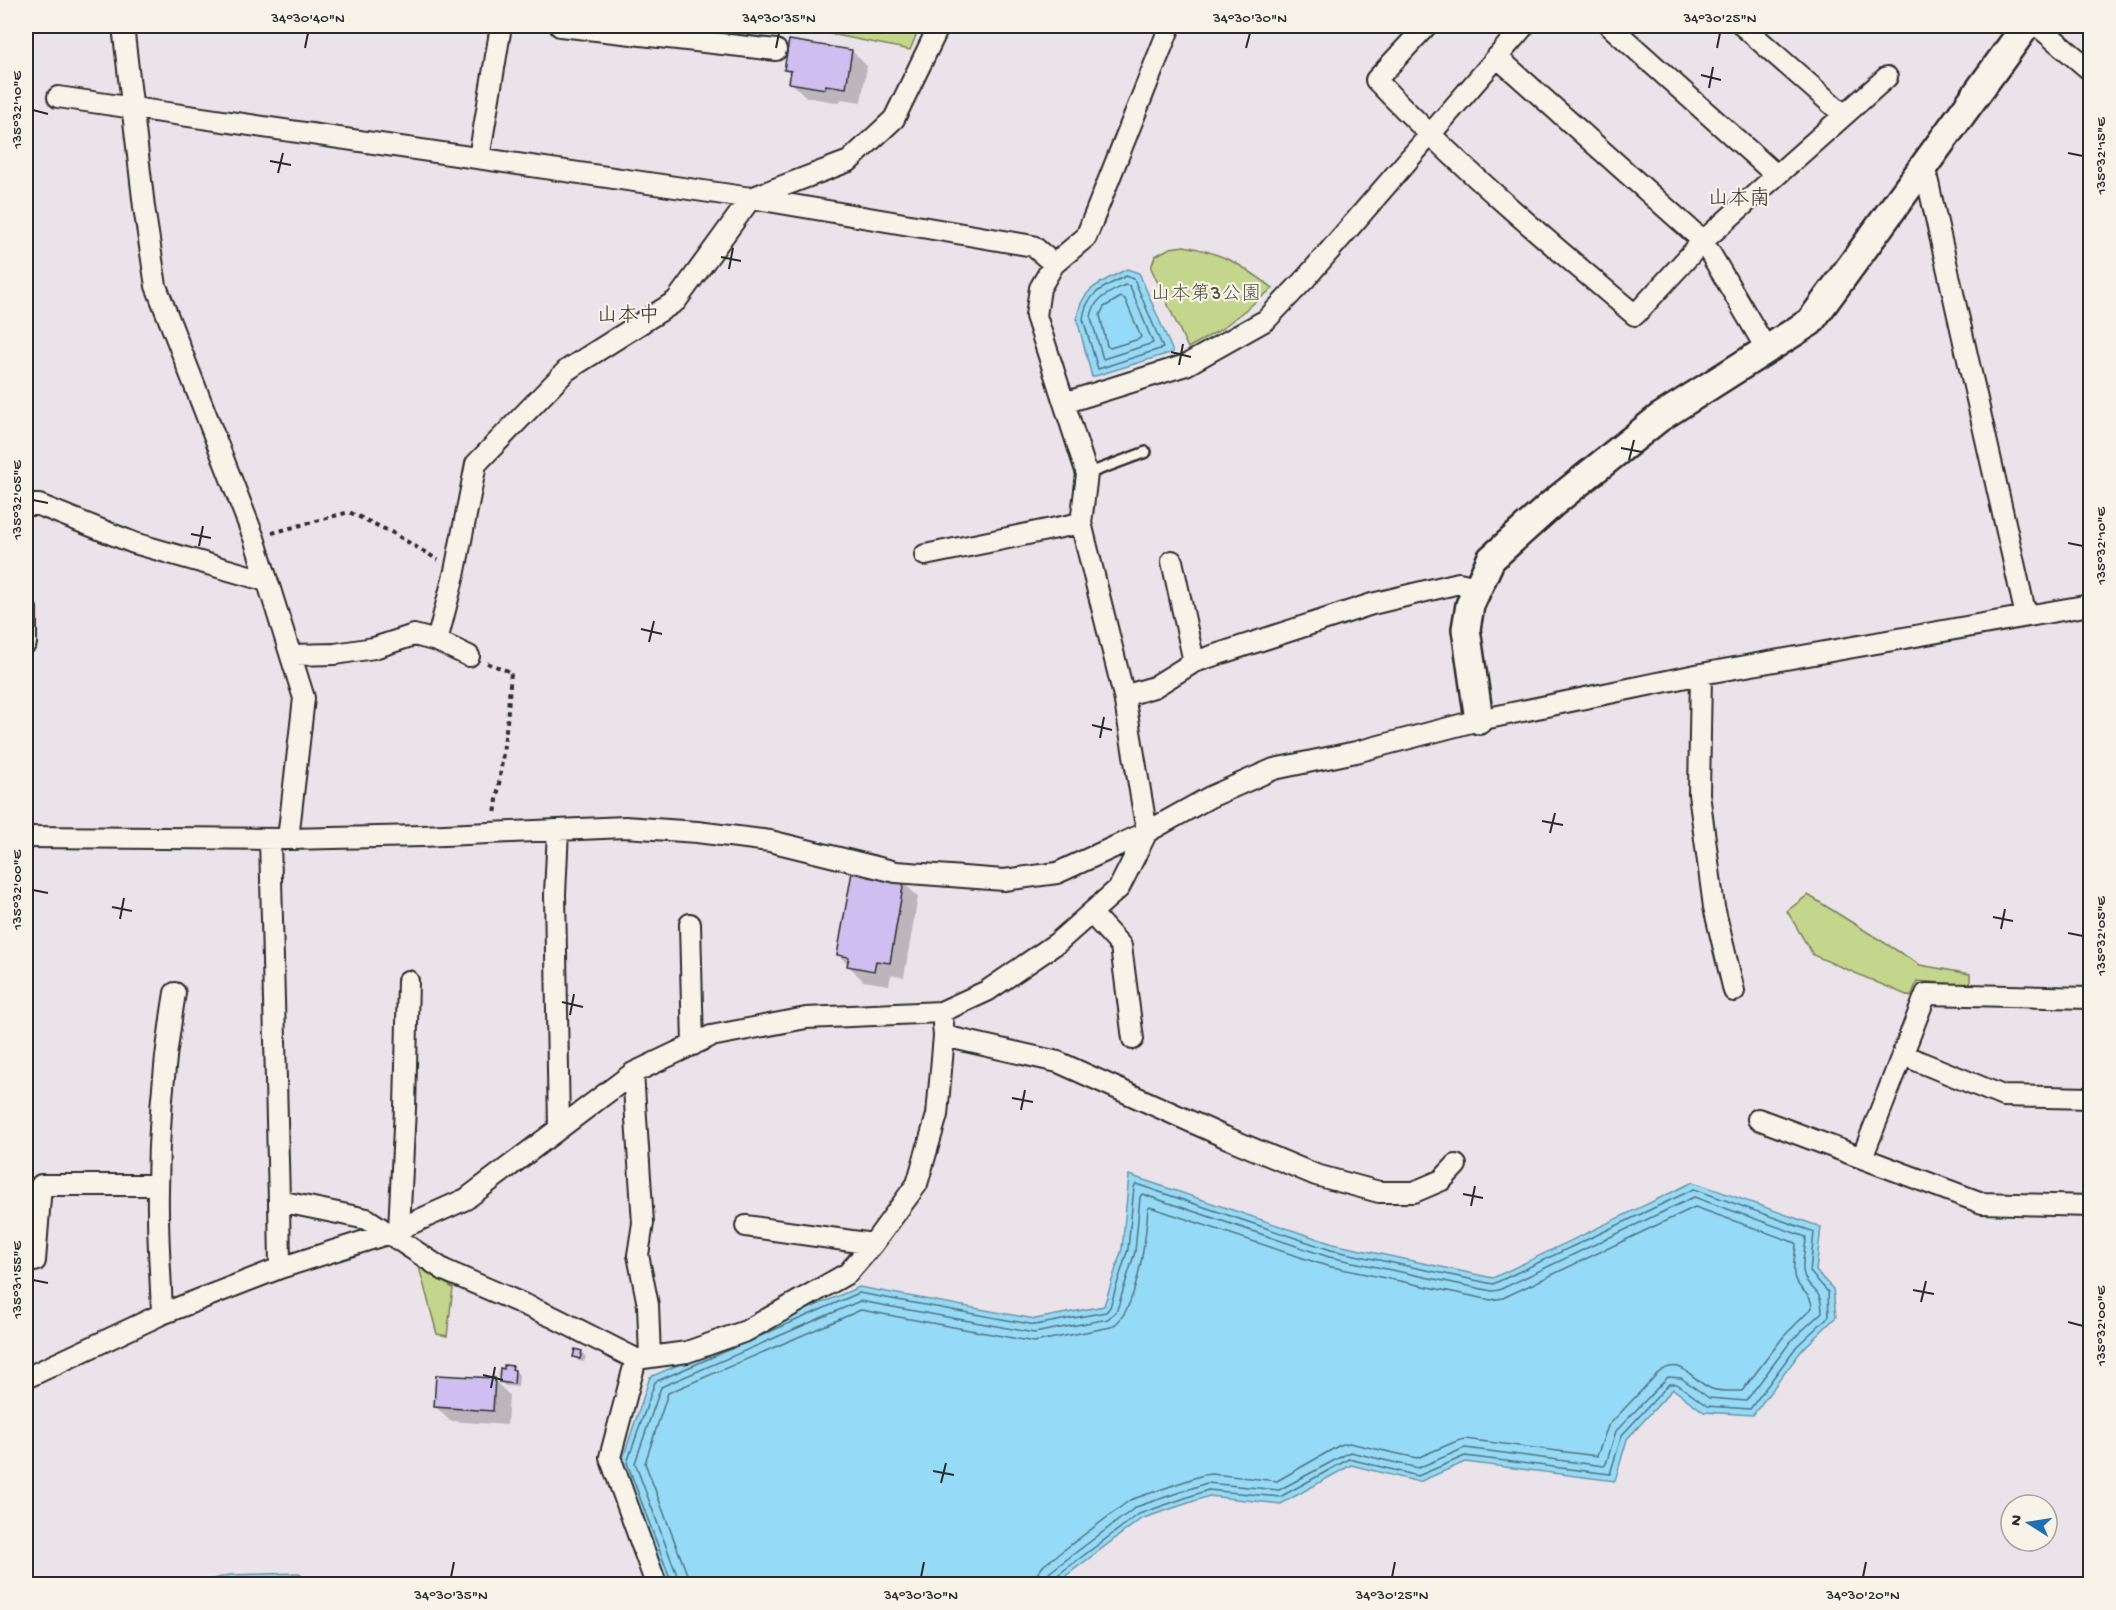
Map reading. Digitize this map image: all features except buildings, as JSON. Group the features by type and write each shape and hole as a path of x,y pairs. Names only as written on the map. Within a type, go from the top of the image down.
{"street":[{"path":"123,26 144,207 156,286 254,538 304,698 279,839 280,1268"},
{"path":"479,158 501,26"},
{"path":"560,26 776,50"},
{"path":"437,641 455,571 476,465 567,370 676,301 751,198 849,161 894,119 939,26"},
{"path":"26,1378 162,1314 280,1268 394,1231 466,1199 633,1073 711,1036 807,1018 942,1012 987,991 1057,943 1119,888 1147,832 1124,696 1081,523 1087,474 1036,316 1040,288 1054,264 1086,237 1170,26"},
{"path":"1426,26 1376,80 1429,136 1531,228 1635,315 1703,241 1887,76"},
{"path":"1064,403 1186,365 1266,320 1306,278 1524,26"},
{"path":"1610,26 1776,175"},
{"path":"1743,26 1843,114"},
{"path":"1479,720 1466,629 1470,605 1491,559 1552,504 1659,418 1810,322 2026,26"},
{"path":"2038,26 2091,69"},
{"path":"1497,57 1703,241 1767,350"},
{"path":"58,97 751,198 1033,246 1054,264"},
{"path":"1924,165 2026,616"},
{"path":"26,505 39,505 134,543 267,580"},
{"path":"925,555 1081,523"},
{"path":"1172,561 1194,662"},
{"path":"1124,696 1154,687 1194,662 1372,604 1459,583 1478,587"},
{"path":"26,837 279,839 625,827 697,832 770,841 896,872 1004,880 1057,873 1147,832 1210,797 1274,769 1356,752 1479,720 1701,674 2091,605"},
{"path":"26,609 26,643"},
{"path":"291,655 335,654 374,648 414,635 437,641 469,656"},
{"path":"1701,674 1699,794 1714,907 1734,991"},
{"path":"558,830 555,894 559,1128"},
{"path":"1091,913 1121,946 1133,1039"},
{"path":"690,924 693,1045"},
{"path":"394,1231 405,1108 408,981"},
{"path":"162,1314 159,1144 169,1028 175,993"},
{"path":"1862,1158 1926,994 2091,998"},
{"path":"279,1201 367,1219 394,1231 444,1270 643,1358 687,1352 746,1330 848,1273 873,1244 917,1184 937,1115 944,1036 942,1012"},
{"path":"944,1036 1058,1062 1316,1175 1379,1192 1414,1192 1442,1180 1456,1165"},
{"path":"1903,1055 2003,1096 2091,1098"},
{"path":"633,1073 643,1223 638,1255 648,1305 643,1358 610,1457 656,1584"},
{"path":"1758,1119 1982,1203 2091,1206"},
{"path":"35,1261 41,1185 158,1185"},
{"path":"746,1226 873,1244"}],"lane":[{"path":"1087,474 1146,452"}],"path":[{"path":"254,538 349,512 393,533 455,571"},
{"path":"469,656 510,672 507,722 493,833"}],"green space":[{"path":"791,26 920,26 910,50"},
{"name":"山本第3公園","path":"1184,246 1210,252 1232,261 1273,288 1220,330 1188,348 1151,268 1155,256 1170,248"},
{"path":"1808,895 1920,965 1970,974 1970,985 1917,981 1911,997 1813,955 1787,911"},
{"path":"419,1267 453,1288 447,1336 437,1334"}],"water":[{"path":"1127,269 1139,273 1173,352 1092,377 1077,319 1079,308 1094,287"},
{"path":"1129,1175 1333,1244 1493,1278 1693,1182 1821,1227 1816,1271 1833,1289 1836,1317 1802,1350 1753,1415 1704,1412 1673,1389 1627,1439 1615,1481 1465,1462 1419,1482 1351,1465 1281,1504 1209,1496 1141,1519 1055,1584 667,1584 621,1464 650,1377 859,1287 1035,1319 1104,1306 1122,1249"},
{"path":"299,1573 310,1584 193,1584 230,1575"}],"district":[{"name":"山本南","path":"1739,197"},
{"name":"山本中","path":"628,314"}]}
